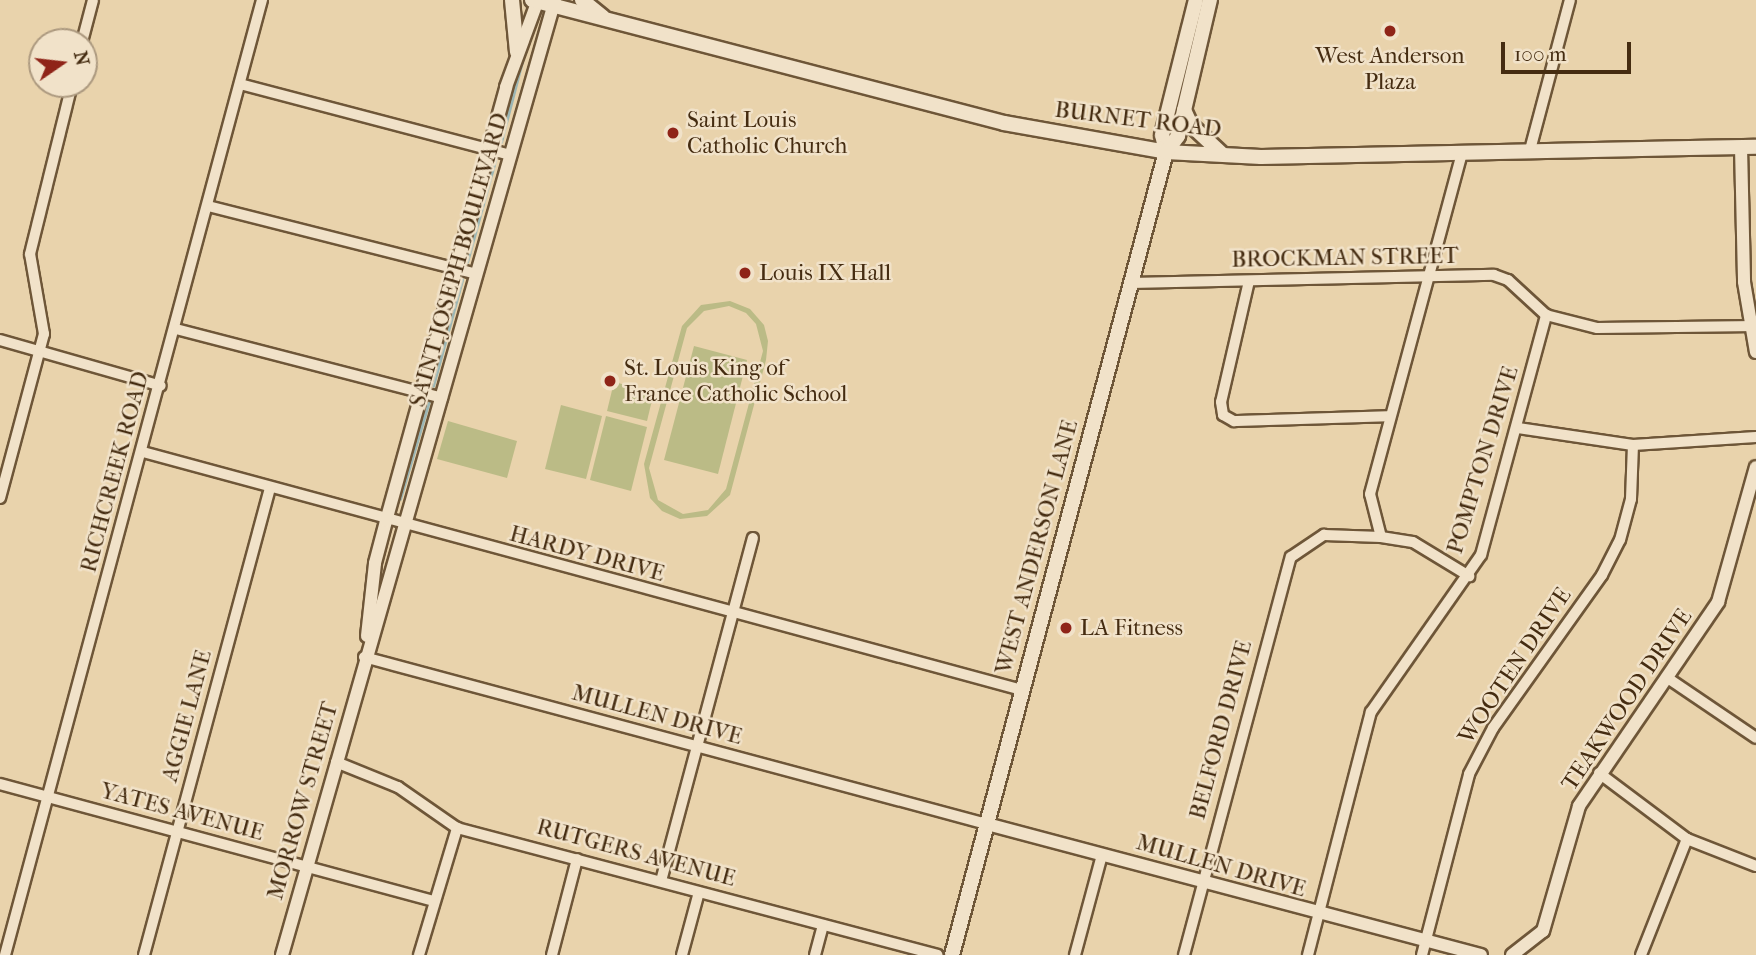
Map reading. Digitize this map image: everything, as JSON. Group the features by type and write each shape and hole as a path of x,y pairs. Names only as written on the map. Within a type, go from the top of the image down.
{"main road":[{"path":"512,0 517,52"},
{"path":"582,0 607,20"},
{"name":"WEST ANDERSON LANE","path":"1166,152 1162,135 1196,0"},
{"name":"WEST ANDERSON LANE","path":"952,955 1166,152 1178,136 1210,0"},
{"name":"BURNET ROAD","path":"536,1 554,3 607,20 1004,123 1166,152 1270,157 1748,147"},
{"path":"1184,110 1191,125 1222,154"}],"street":[{"path":"86,28 93,0"},
{"name":"RICHCREEK ROAD","path":"5,955 161,386 262,0"},
{"path":"1530,150 1570,0"},
{"name":"SAINT JOSEPH BOULEVARD","path":"386,521 489,149 517,52 536,1"},
{"name":"SAINT JOSEPH BOULEVARD","path":"406,527 554,3"},
{"path":"240,84 511,155"},
{"path":"0,498 45,323 33,274 33,235 68,98"},
{"path":"1748,147 1742,257 1756,352"},
{"path":"1462,153 1370,494 1381,537 1413,542 1469,576"},
{"path":"208,206 476,274"},
{"name":"BROCKMAN STREET","path":"1131,283 1428,276 1503,277 1546,315"},
{"path":"1249,281 1221,401 1223,415 1234,421 1390,416"},
{"path":"1546,315 1617,330 1753,326"},
{"name":"POMPTON DRIVE","path":"1308,955 1371,712 1469,576 1481,555 1518,428 1546,315"},
{"path":"176,329 442,398"},
{"path":"0,340 40,350 86,368 161,386"},
{"path":"1518,428 1633,445 1756,437"},
{"name":"WOOTEN DRIVE","path":"1424,949 1469,774 1493,728 1602,575 1620,540 1631,499 1633,445"},
{"name":"HARDY DRIVE","path":"143,452 406,527 1022,690"},
{"name":"TEAKWOOD DRIVE","path":"1517,953 1543,930 1579,806 1599,774 1669,679 1718,602 1756,467"},
{"name":"AGGIE LANE","path":"144,955 270,488"},
{"name":"MORROW STREET","path":"364,657 375,562 386,521"},
{"name":"MORROW STREET","path":"282,955 364,657 406,527"},
{"name":"BELFORD DRIVE","path":"1184,955 1291,557 1324,535 1381,537"},
{"path":"661,881 735,615 753,538"},
{"name":"MULLEN DRIVE","path":"364,657 1203,881 1424,949 1481,955"},
{"path":"1669,679 1756,738"},
{"name":"RUTGERS AVENUE","path":"336,762 398,787 457,828 938,955"},
{"path":"1599,774 1687,839 1756,866"},
{"name":"YATES AVENUE","path":"0,784 434,901"},
{"path":"419,955 457,828"},
{"path":"1641,955 1687,839"},
{"path":"1075,955 1102,855"},
{"path":"552,955 577,859"},
{"path":"682,955 699,892"},
{"path":"815,955 823,925"}],"green space":[{"path":"730,301 750,309 764,325 768,341 766,360 730,495 707,516 680,519 662,511 650,498 644,464 682,326 701,305","holes":["729,306 746,313 756,324 763,351 726,489 708,510 683,514 658,500 649,468 687,328 704,311"]},
{"path":"694,346 747,360 718,474 664,460"},
{"path":"614,382 654,392 647,421 607,411"},
{"path":"561,405 602,416 586,479 545,469"},
{"path":"606,416 647,427 631,491 590,480"},
{"path":"448,421 517,441 507,478 437,459"}],"waterway":[{"path":"501,142 524,54"},
{"path":"467,262 495,161"},
{"path":"433,386 462,280"},
{"path":"400,499 429,401"}],"place":[{"name":"West Anderson Plaza","path":"1390,31"},
{"name":"Saint Louis Catholic Church","path":"673,133"},
{"name":"Louis IX Hall","path":"745,273"},
{"name":"St. Louis King of France Catholic School","path":"610,381"},
{"name":"LA Fitness","path":"1066,628"}]}
